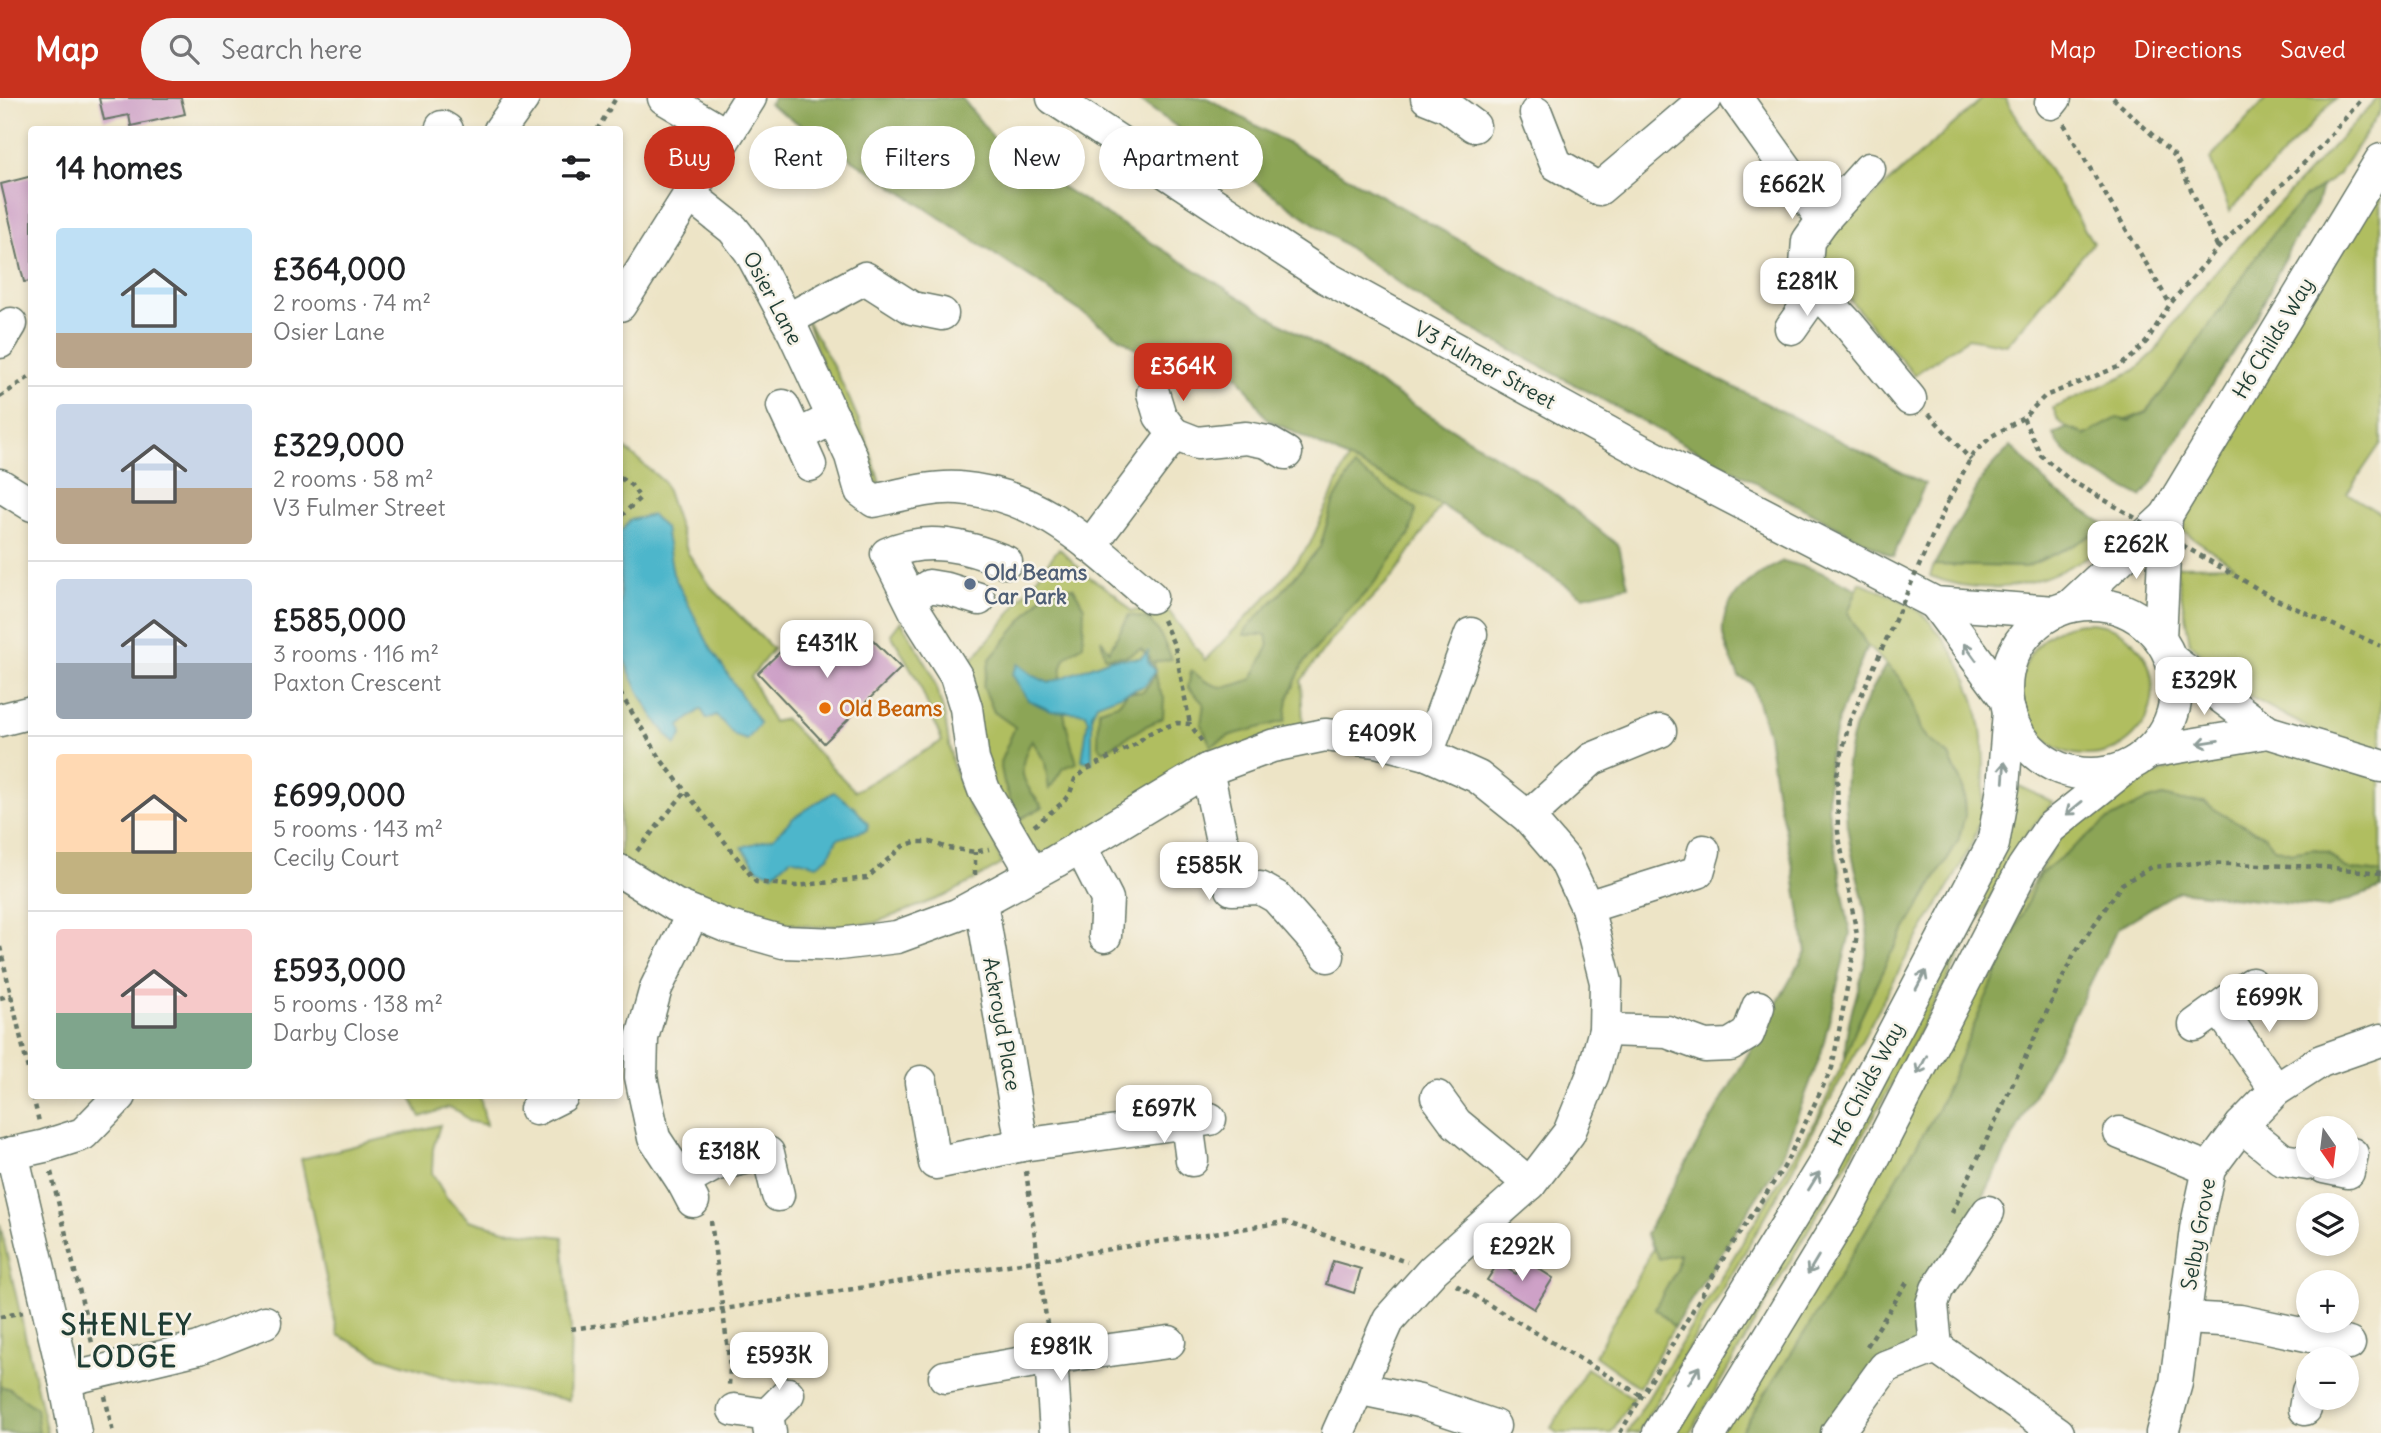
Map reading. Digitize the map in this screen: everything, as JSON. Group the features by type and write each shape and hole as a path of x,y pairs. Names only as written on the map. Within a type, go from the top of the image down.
{"street":[{"path":"503,126 523,98"},
{"path":"664,98 711,126"},
{"path":"731,126 750,98"},
{"name":"V3 Fulmer Street","path":"1053,98 1327,278 1640,450 1935,603 2062,609"},
{"path":"1427,98 1466,112"},
{"path":"1536,113 1556,164 1610,195 1706,98"},
{"path":"1736,98 1823,220"},
{"name":"H6 Childs Way","path":"2062,609 2166,516 2381,160"},
{"path":"1869,169 1823,220 1808,241 1806,265 1817,291 1910,399"},
{"path":"623,300 693,189"},
{"name":"Osier Lane","path":"690,195 733,229 750,251 834,418 851,456 861,491 874,501 916,491 957,488 991,492 1027,504 1076,534 1151,597"},
{"path":"787,320 863,266 912,308 942,314"},
{"path":"1791,328 1817,291"},
{"path":"1153,393 1160,416 1174,434 1197,443 1246,438 1267,442 1286,453"},
{"path":"783,406 810,465"},
{"path":"797,436 834,418"},
{"path":"1090,546 1174,434"},
{"path":"0,485 28,502"},
{"name":"H6 Childs Way","path":"2166,516 2166,649"},
{"path":"1006,562 971,548 949,545 912,544 887,554 909,599 956,676 966,708 973,760 984,790 1034,874"},
{"path":"909,599 929,586 979,599"},
{"name":"V3 Fulmer Street","path":"1935,603 2008,706"},
{"path":"2269,732 2138,759 2104,773 2079,773 2055,766 2035,753 2019,734 2008,706 2007,673 2016,648 2033,627 2062,609 2095,604 2120,608 2142,620 2166,649 2269,732 2381,766"},
{"path":"2138,759 2161,737 2174,710 2176,680 2166,649"},
{"path":"1427,754 1473,652"},
{"name":"H6 Childs Way","path":"1659,1433 1825,1164 1993,844 2003,788 2008,706"},
{"path":"0,720 28,713"},
{"path":"623,874 676,905 726,926 783,942 839,944 897,937 957,915 1034,874 1207,769 1272,746 1325,735 1376,741 1427,754 1478,777 1528,817 1564,860 1587,907 1606,982 1605,1030 1593,1074 1569,1133 1531,1184 1433,1270 1389,1319 1338,1433"},
{"path":"1528,817 1592,759 1647,745"},
{"name":"H6 Childs Way","path":"1711,1433 1850,1205 2023,868 2050,828 2138,759"},
{"path":"1207,769 1219,892 1260,888 1276,897 1328,956"},
{"path":"1080,846 1107,899 1105,936"},
{"path":"1587,907 1705,871"},
{"name":"Ackroyd Place","path":"981,902 1022,1145"},
{"path":"693,913 656,988 630,1079 654,1138 688,1192 714,1165 766,1141 778,1195"},
{"path":"2252,984 2207,1017 2276,1090"},
{"path":"1605,1030 1667,1032 1705,1046 1730,1045 1748,1034 1758,1007"},
{"name":"Selby Grove","path":"2162,1433 2176,1382 2196,1229 2209,1169 2241,1126 2276,1090 2321,1061 2381,1040"},
{"path":"921,1082 935,1163 1022,1145 1198,1121 1192,1160"},
{"path":"1437,1097 1456,1123 1531,1184"},
{"path":"75,1433 65,1380 6,1154 83,1134 117,1099"},
{"path":"2241,1126 2283,1160 2296,1162"},
{"path":"2120,1133 2209,1169"},
{"path":"1988,1212 1937,1289 1931,1304 1936,1347 2058,1433"},
{"path":"2184,1318 2240,1321 2311,1347"},
{"path":"65,1380 199,1348 265,1322"},
{"path":"945,1377 1052,1358 1169,1342"},
{"path":"2329,1347 2349,1344"},
{"path":"1836,1433 1885,1367 1936,1347"},
{"path":"1052,1358 1056,1433"},
{"path":"1357,1388 1419,1401 1494,1426"},
{"path":"734,1410 775,1414"}],"path":[{"path":"599,126 616,98"},
{"path":"2113,98 2176,156 2218,248"},
{"path":"1620,1433 1729,1248 1783,1167 1832,1068 1857,934 1838,832 1837,774 1849,723 1948,501 1973,454 1992,436 2022,418 2045,396 2118,367 2134,355 2147,341 2170,304 2218,248 2320,147 2363,98"},
{"path":"2053,101 2170,304"},
{"path":"0,397 28,378"},
{"path":"1910,399 1913,398 1971,460"},
{"path":"2022,418 2040,455 2070,480 2277,600 2381,646"},
{"path":"623,480 631,485 640,498 623,514"},
{"path":"1151,597 1175,647 1190,724 1206,750 1207,769"},
{"path":"623,698 662,761 756,883 796,886 867,878 903,846 915,842 930,842 975,852 988,850 1034,826 1062,803 1070,793 1075,779 1087,769 1136,744 1156,730 1177,723 1190,724"},
{"path":"623,868 685,792"},
{"path":"1945,1224 2074,954 2122,884 2152,867 2198,863 2323,867 2381,873"},
{"path":"0,947 28,1069"},
{"path":"0,998 12,995"},
{"path":"34,1099 113,1433"},
{"path":"1022,1145 1052,1358"},
{"path":"688,1192 711,1221 730,1366 729,1398 734,1410"},
{"path":"571,1329 724,1309 1285,1222 1433,1270 1642,1396"},
{"path":"1864,1350 1916,1270"},
{"path":"0,1318 33,1310"}],"green space":[{"path":"774,98 962,98 989,132 989,189 1065,189 1547,488 1619,546 1628,586 1583,596 1441,505 1267,419 1239,377 1189,352 1152,359 897,189 975,189 975,126 861,126 861,165 847,156 847,126 802,126 769,104"},
{"path":"1136,98 1207,98 1257,126 1176,126"},
{"path":"1983,98 2005,98 2093,243 2007,345 1968,338 1914,375 1826,272 1822,242"},
{"path":"2267,98 2336,98 2230,211 2210,159"},
{"path":"2378,98 2381,98 2381,110 2338,175 2305,197 2274,232 2168,385 2144,413 2086,435 2067,428 2058,420 2053,408 2134,371 2155,352 2177,319 2221,265"},
{"path":"1263,130 1598,318 1925,484 1893,557 1437,310 1263,187"},
{"path":"2381,160 2381,443 2347,493 2381,514 2381,751 2320,734 2241,692 2190,643 2176,566 2233,565 2180,529 2300,292"},
{"path":"2322,187 2317,204 2289,249 2260,310 2169,452 2155,479 2141,497 2091,471 2067,454 2054,434 2067,428 2086,435 2117,418 2129,421 2145,413 2168,385 2274,232 2305,197"},
{"path":"806,319 849,399 880,484 866,486"},
{"path":"2011,446 2053,490 2107,526 2026,567 1934,565 1985,474"},
{"path":"623,447 664,482 688,553 711,587 773,649 751,677 773,722 785,719 855,791 942,741 918,681 891,634 901,621 931,672 944,713 952,762 962,789 973,815 989,830 1002,864 947,895 874,923 817,927 753,920 701,902 623,862"},
{"path":"1348,459 1441,505 1394,575 1332,639 1301,681 1303,726 1039,856 996,800 962,671 1002,624 1059,548 1085,574 1115,594 1131,611 1148,609 1159,598 1205,660 1276,587 1310,544"},
{"path":"1354,467 1416,509 1410,534 1371,587 1303,664 1288,699 1285,721 1231,735 1211,746 1201,724 1204,704 1188,687 1191,671 1220,687 1252,679 1269,645 1266,635 1244,635 1247,628 1320,547 1333,503"},
{"path":"2107,526 2123,534 2078,562 2032,582 1983,588 1930,576 1934,565 2026,567"},
{"path":"1783,561 1816,570 1857,589 1848,613 1867,646 1839,717 1829,756 1828,808 1850,933 1821,1054 1780,1161 1674,1327 1655,1308 1676,1271 1679,1254 1659,1259 1646,1234 1806,952 1768,734 1752,683 1739,677 1723,635 1727,610 1741,589"},
{"path":"1860,582 1921,613 1956,657 1974,701 1983,747 1983,794 1976,833 1959,869 1906,958 1743,1256 1638,1433 1627,1433 1817,1119 1889,957 1958,841 1965,815 1964,789 1949,756 1931,743 1921,730 1912,700 1899,677 1867,646 1848,613"},
{"path":"1073,587 1084,607 1083,645 1065,659 1061,695 1077,763 1063,768 1049,790 1045,762 1032,740 1022,768 1023,776 1030,791 1043,807 1018,820 1004,783 1000,762 1015,727 994,712 983,686 990,659 1048,589"},
{"path":"1129,615 1148,619 1159,632 1172,659 1154,662 1158,687 1164,698 1163,718 1104,751 1098,746 1099,710 1118,704 1128,692 1143,692 1154,677 1150,658 1141,649 1126,656 1105,657 1101,639 1109,651"},
{"path":"2087,623 2112,628 2133,643 2148,664 2153,689 2148,714 2133,735 2112,750 2087,755 2062,750 2041,735 2026,714 2021,689 2026,664 2041,643 2062,628"},
{"path":"1886,664 1899,677 1912,700 1921,730 1949,756 1962,785 1965,815 1958,841 1889,957 1855,1030 1845,1059 1847,1030 1865,963 1868,936 1848,829 1846,770 1858,718"},
{"path":"2267,745 2381,779 2381,873 2346,869 2328,853 2314,849 2291,853 2274,848 2265,836 2223,815 2205,802 2182,801 2163,796 2143,802 2106,821 2039,875 1938,1109 1821,1307 1740,1433 1711,1433 2060,836 2128,785 2211,753"},
{"path":"2019,786 2053,802 2017,847 1887,1093 1690,1433 1674,1433"},
{"path":"2163,796 2182,801 2204,802 2223,815 2265,836 2274,848 2291,853 2314,849 2328,853 2346,869 2381,873 2381,888 2326,908 2179,891 2118,928 1937,1289 1936,1347 1885,1367 1837,1433 1740,1433 1821,1307 1938,1109 2039,875 2106,821 2143,802"},
{"path":"412,1099 481,1099 486,1125 468,1121 460,1112 449,1107 421,1117"},
{"path":"440,1125 433,1149 432,1173 446,1197 469,1220 505,1230 563,1237 571,1329 569,1400 454,1380 381,1357 338,1335 301,1159"},
{"path":"0,1224 47,1433 0,1433"},
{"path":"1653,1248 1659,1258 1680,1254 1676,1271 1655,1308 1674,1327 1639,1387 1595,1356"},
{"path":"1587,1368 1633,1398 1611,1433 1557,1433 1551,1428"},
{"path":"0,1386 10,1389 36,1408 39,1433 0,1433"}],"water":[{"path":"652,515 665,528 673,574 710,647 760,724 747,740 735,736 716,715 707,719 701,709 680,726 682,734 676,745 643,700 623,656 623,529 630,520"},
{"path":"1148,652 1149,663 1156,671 1144,686 1097,704 1092,714 1092,763 1082,760 1088,721 1085,713 1051,711 1028,700 1012,674 1018,664 1049,683 1110,659 1140,658"},
{"path":"834,792 854,807 868,824 867,830 837,839 829,856 817,865 791,858 773,874 758,869 742,847 773,838 793,818"}],"building":[{"path":"99,98 181,98 185,114 131,126 129,115 104,120"},
{"path":"28,177 28,282 24,282 1,184"},
{"name":"Old Beams","path":"810,623 853,660 873,640 901,668 824,743 758,673"},
{"path":"1525,1260 1553,1278 1534,1309 1487,1280 1498,1263 1516,1274"},
{"path":"1333,1261 1361,1269 1354,1293 1326,1284"}],"place":[{"name":"Old Beams Car Park","path":"970,584"},
{"name":"Old Beams","path":"825,708"}],"district":[{"name":"SHENLEY LODGE","path":"127,1341"}]}
